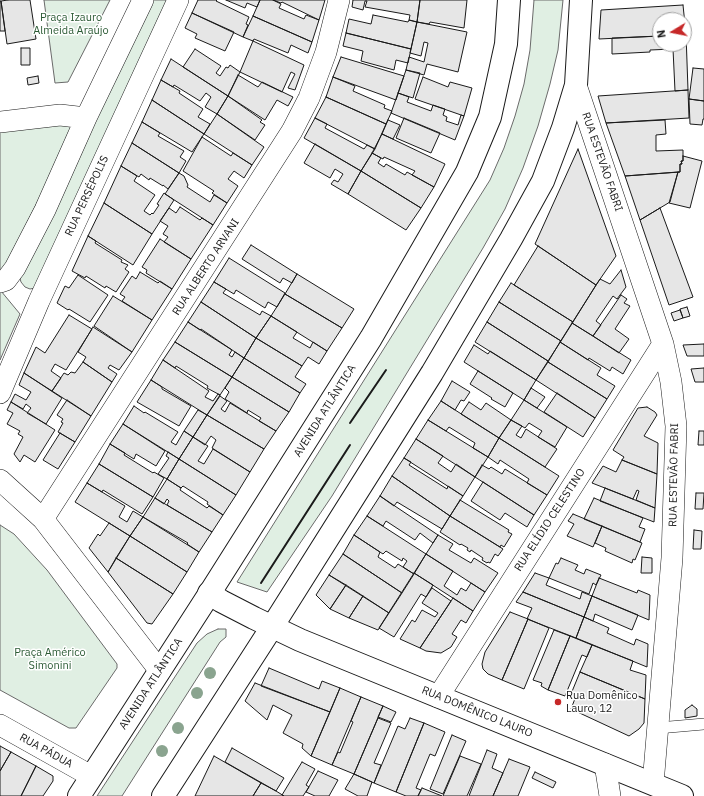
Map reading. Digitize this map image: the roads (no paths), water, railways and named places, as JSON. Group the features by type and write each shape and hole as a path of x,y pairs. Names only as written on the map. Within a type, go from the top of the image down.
{"main road":[{"name":"AVENIDA ATLÂNTICA","path":"79,796 371,338 467,172 490,117 506,44 509,0"},
{"path":"163,796 272,627 432,373 511,239 543,181 563,128 576,85 582,0"},
{"name":"RUA DOMÊNICO LAURO","path":"209,593 221,601 300,640 682,796"}],"street":[{"path":"3,281 15,268 45,210 86,118 143,0"},
{"name":"RUA PERSÉPOLIS","path":"0,393 42,294 178,0"},
{"name":"RUA ALBERTO ARVANI","path":"43,519 292,131 309,98 326,52 339,0"},
{"name":"RUA ESTEVÃO FABRI","path":"576,85 663,344 671,382 676,426 672,558 653,784"},
{"path":"0,122 60,115 86,118"},
{"name":"RUA ELÍDIO CELESTINO","path":"438,697 663,344"},
{"path":"0,480 43,519 160,671"},
{"name":"RUA PÁDUA","path":"0,725 91,776"},
{"path":"605,764 610,796"}],"lane":[{"path":"658,728 704,724"}],"place":[{"name":"Rua Domênico Lauro, 12","path":"558,702"}],"park label":[{"name":"Praça Izauro Almeida Araújo","path":"71,24"},
{"name":"Praça Américo Simonini","path":"50,659"}]}
